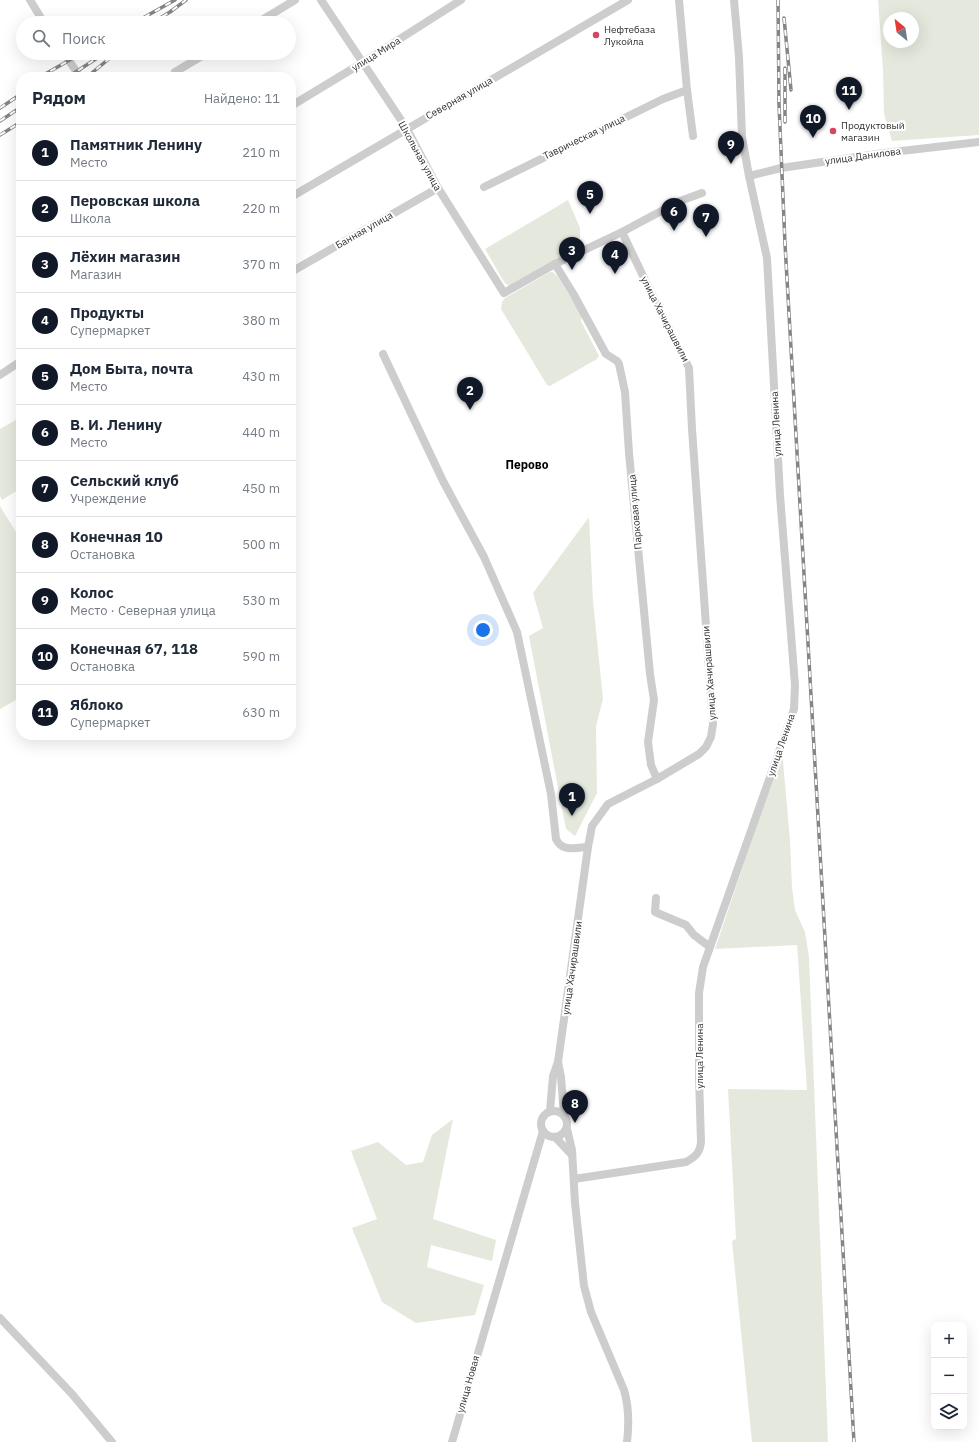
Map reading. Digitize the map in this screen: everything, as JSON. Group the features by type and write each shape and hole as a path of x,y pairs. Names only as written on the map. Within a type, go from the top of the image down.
{"street":[{"path":"30,0 40,16"},
{"path":"268,16 295,0"},
{"name":"Школьная улица","path":"321,0 407,129 438,188 504,293 555,264"},
{"name":"улица Мира","path":"296,103 461,0"},
{"name":"Северная улица","path":"296,194 616,3 628,0"},
{"path":"679,0 686,90 693,136"},
{"path":"734,0 739,57 742,137 749,176"},
{"path":"69,60 77,72"},
{"path":"175,72 195,60"},
{"name":"Таврическая улица","path":"484,187 663,99 686,90"},
{"name":"улица Данилова","path":"749,176 783,167 979,142"},
{"name":"улица Ленина","path":"574,1179 686,1162 692,1159 699,1151 701,1142 699,993 703,967 794,709 796,685 780,495 767,258 749,176"},
{"name":"Банная улица","path":"296,269 438,188"},
{"path":"555,264 622,232 680,201 702,193"},
{"name":"улица Хачирашвили","path":"550,1111 553,1076 558,1062 592,826 608,804 657,779 699,754 706,747 711,737 713,724 689,368 622,232"},
{"name":"Парковая улица","path":"555,264 606,354 620,364 625,392 650,674 654,700 648,742 651,765 657,779"},
{"path":"382,354 443,482 484,557 517,632 551,794 556,839 560,846 565,848 588,847"},
{"path":"0,375 16,364"},
{"path":"656,898 655,912 686,925 694,935 710,947"},
{"path":"558,1062 561,1076 564,1114 568,1122 567,1129 571,1142 584,1286 591,1312 624,1390 627,1401 628,1410 626,1442"},
{"path":"564,1114 556,1110 546,1113 542,1121 543,1131 552,1137 572,1156"},
{"path":"539,1148 552,1137 563,1133 567,1129"},
{"name":"улица Новая","path":"452,1442 543,1131"},
{"path":"0,1318 72,1394 112,1442"}],"shaded area":[{"path":"878,0 979,0 979,135 892,141 884,114 883,70"},
{"path":"568,200 580,228 580,238 577,240 580,246 510,287 504,282 485,249"},
{"path":"550,272 553,272 558,277 582,316 581,321 599,356 597,359 550,386 547,385 501,309 502,302 505,298"},
{"path":"16,420 16,491 2,500 0,496 0,429"},
{"path":"0,506 16,532 16,700 0,709"},
{"path":"589,517 593,601 603,699 596,726 597,793 575,836 566,829 529,636 543,628 533,593"},
{"path":"782,750 795,910 805,932 809,957 828,1442 752,1442 732,1241 736,1239 728,1089 807,1090 797,945 715,949"},
{"path":"453,1119 433,1219 496,1240 492,1261 431,1245 427,1267 484,1285 475,1315 416,1323 382,1302 352,1228 377,1219 351,1151 378,1142 406,1165 423,1162 432,1135"}],"railway":[{"path":"146,16 175,0"},
{"path":"163,16 186,0"},
{"path":"778,0 779,104 785,244 854,1442"},
{"path":"784,18 791,90"},
{"path":"49,72 70,60"},
{"path":"76,72 94,60"},
{"path":"93,72 108,60"},
{"path":"785,68 785,122"},
{"path":"0,108 16,97"},
{"path":"0,121 16,110"},
{"path":"0,135 16,125"}],"place":[{"name":"Нефтебаза Лукойла","path":"596,35"},
{"name":"Яблоко","path":"849,110"},
{"name":"Продуктовый магазин","path":"833,131"},
{"name":"Конечная 67, 118","path":"813,138"},
{"name":"Колос","path":"731,164"},
{"name":"Дом Быта, почта","path":"590,214"},
{"name":"В. И. Ленину","path":"674,231"},
{"name":"Сельский клуб","path":"706,237"},
{"name":"Лёхин магазин","path":"572,270"},
{"name":"Продукты","path":"615,274"},
{"name":"Перовская школа","path":"470,410"},
{"name":"Памятник Ленину","path":"572,816"},
{"name":"Конечная 10","path":"575,1123"}],"district":[{"name":"Перово","path":"527,464"}]}
